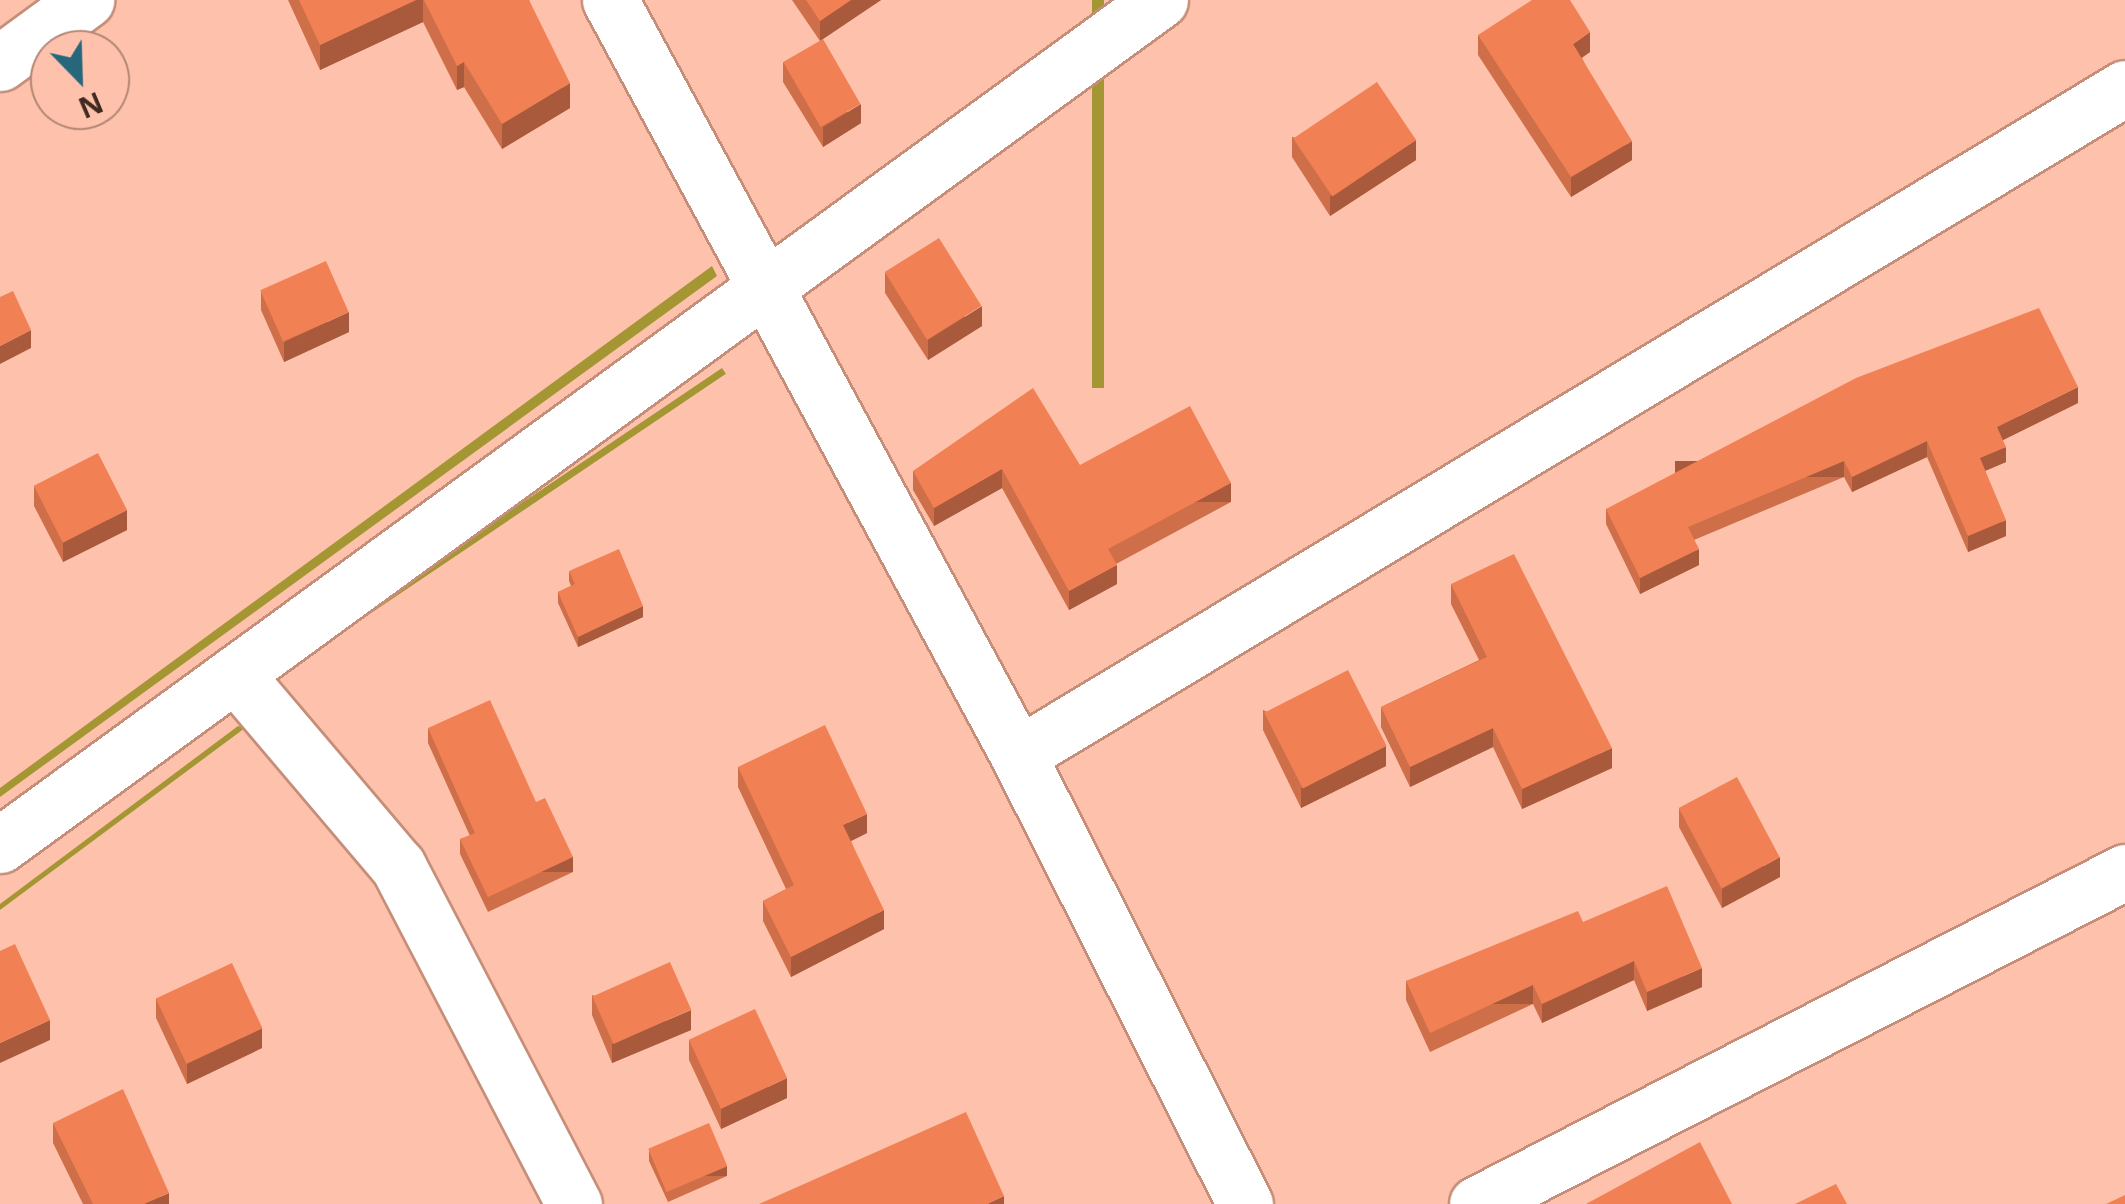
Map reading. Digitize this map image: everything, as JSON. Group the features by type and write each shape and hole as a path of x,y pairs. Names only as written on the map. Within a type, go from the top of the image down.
{"street":[{"path":"0,63 86,0"},
{"path":"610,0 1018,754 1245,1204"},
{"path":"0,845 1160,0"},
{"path":"1018,754 2125,88"},
{"path":"235,674 398,866 574,1204"},
{"path":"1477,1204 2125,872"}],"shaded area":[{"path":"1092,0 1104,0 1104,388 1092,388"},
{"path":"712,266 717,276 0,797 0,788"},
{"path":"722,368 726,374 284,672 280,666"},
{"path":"238,726 245,728 0,910 0,904"}],"building":[{"path":"299,0 416,0 320,45"},
{"path":"424,0 529,0 570,83 502,124 464,62 457,66"},
{"path":"806,0 851,0 820,21"},
{"path":"1532,0 1570,0 1590,32 1573,44 1632,141 1571,177 1478,35"},
{"path":"823,39 860,104 821,127 783,62"},
{"path":"1377,82 1416,140 1332,197 1293,138"},
{"path":"939,238 981,306 927,340 885,272"},
{"path":"326,261 349,312 283,341 260,290"},
{"path":"13,291 31,330 0,346 0,297"},
{"path":"2039,308 2078,387 1997,427 2006,447 1980,458 2006,520 1968,536 1927,441 1852,477 1844,461 1688,527 1699,549 1640,578 1606,509 1856,378"},
{"path":"1033,388 1080,465 1190,406 1231,483 1108,549 1117,565 1069,591 1002,469 934,508 913,471"},
{"path":"98,453 127,510 63,543 34,486"},
{"path":"619,549 643,606 578,637 558,592 575,584 569,571"},
{"path":"1514,554 1612,748 1522,789 1493,728 1410,767 1381,707 1487,657 1451,584"},
{"path":"1348,670 1387,746 1303,788 1264,713"},
{"path":"490,700 536,802 545,798 573,857 488,897 460,839 475,833 428,728"},
{"path":"825,725 867,814 843,825 884,910 791,957 763,901 794,885 738,767"},
{"path":"1737,777 1780,857 1721,888 1679,808"},
{"path":"1667,886 1702,968 1647,992 1634,961 1542,1004 1533,985 1430,1033 1406,981 1578,911 1583,922"},
{"path":"15,944 50,1020 0,1043 0,951"},
{"path":"670,962 691,1010 613,1044 592,997"},
{"path":"232,963 262,1028 186,1064 156,998"},
{"path":"755,1009 787,1078 721,1109 689,1040"},
{"path":"123,1089 169,1193 144,1204 93,1204 53,1123"},
{"path":"966,1112 1004,1196 987,1204 759,1204"},
{"path":"709,1123 727,1166 667,1192 648,1149"},
{"path":"1700,1142 1732,1204 1586,1204"},
{"path":"1836,1184 1847,1204 1795,1204"},
{"path":"2125,1195 2125,1204 2106,1204"}]}
